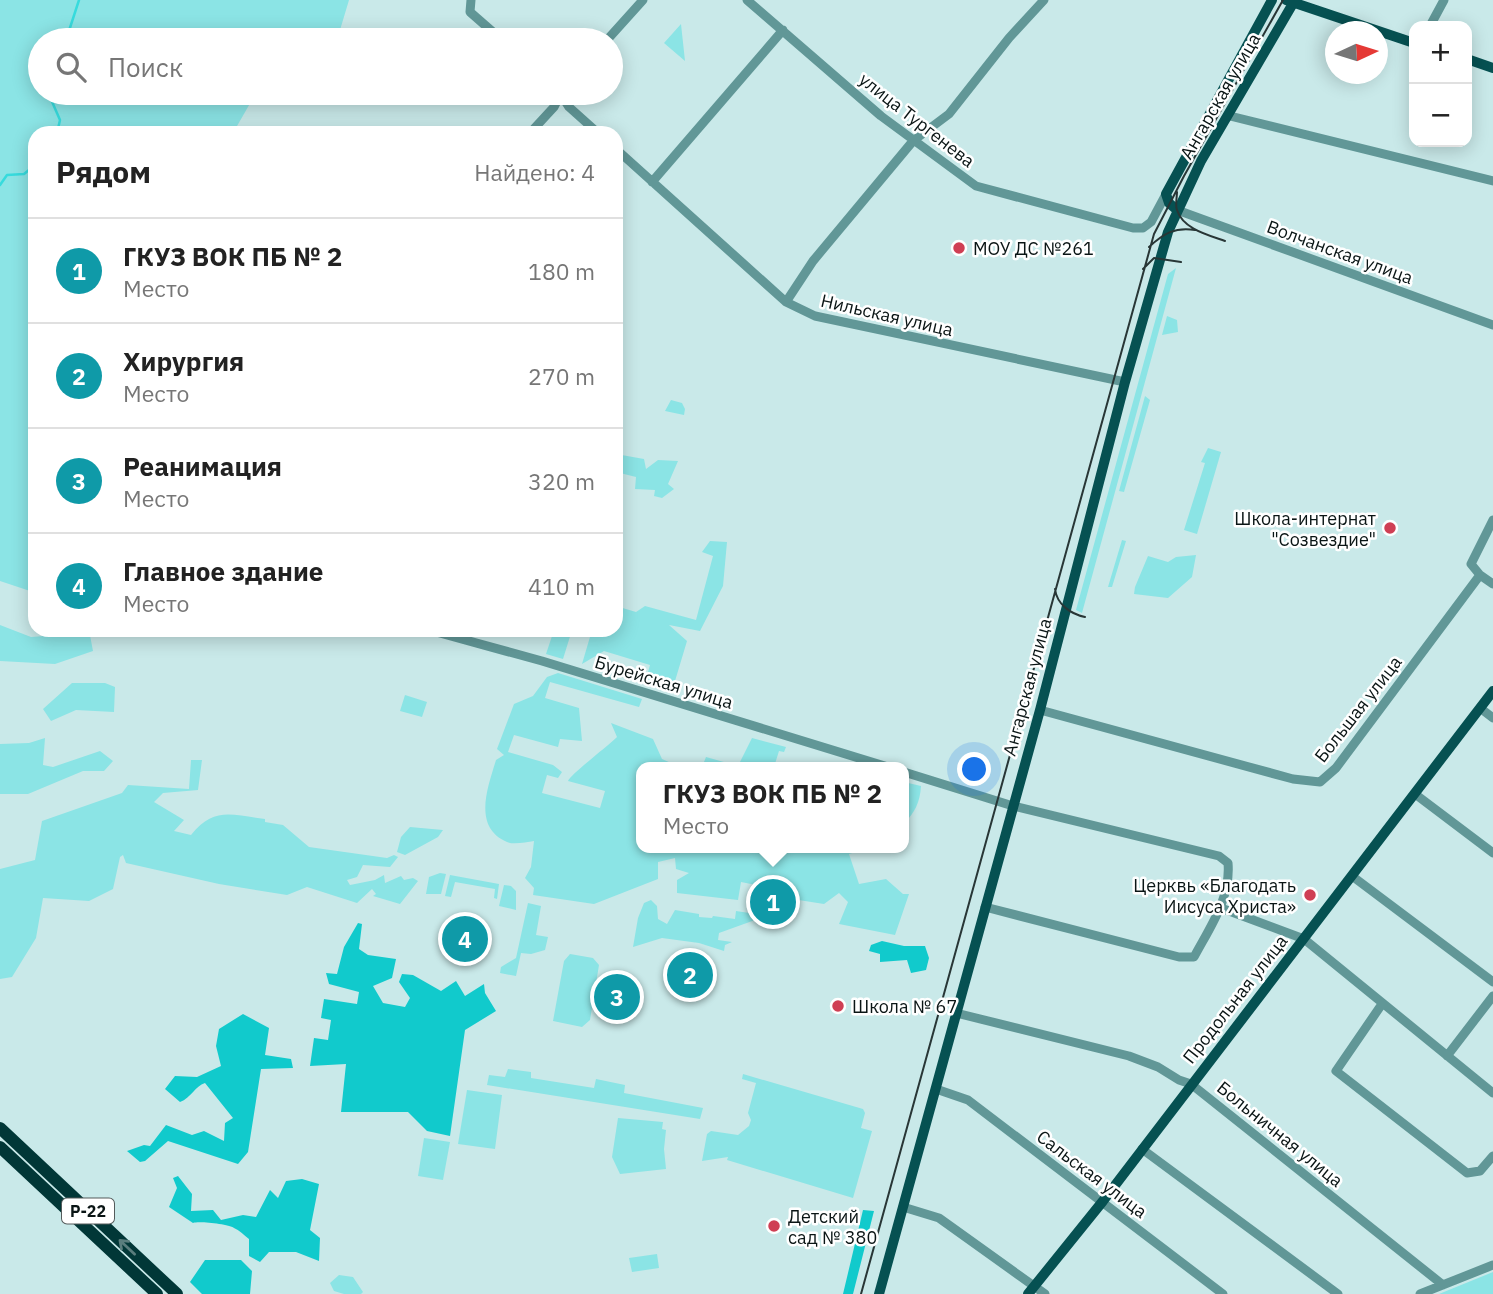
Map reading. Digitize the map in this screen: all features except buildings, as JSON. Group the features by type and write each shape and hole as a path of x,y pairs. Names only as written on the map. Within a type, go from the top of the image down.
{"highway":[{"name":"Р-22","path":"0,1128 177,1294"},
{"name":"Р-22","path":"0,1147 157,1294"}],"main road":[{"name":"Ангарская улица","path":"879,1294 1040,710 1125,382 1168,202 1272,0"},
{"name":"Ангарская улица","path":"1168,202 1201,161 1230,116 1292,1"},
{"path":"1292,1 1409,41"},
{"path":"1472,61 1493,68"},
{"name":"Продольная улица","path":"1032,1290 1493,691"}],"street":[{"path":"471,0 470,12 488,28"},
{"path":"618,28 643,0"},
{"name":"улица Тургенева","path":"747,0 860,98 913,141 976,186 1133,228 1143,228 1168,202"},
{"path":"786,302 813,261 913,141 949,114 1009,38 1044,0"},
{"path":"1433,21 1444,0"},
{"path":"652,182 783,30"},
{"path":"536,126 555,105"},
{"path":"568,105 590,126"},
{"path":"1230,116 1493,181"},
{"name":"Нильская улица","path":"623,155 786,302 815,316 1125,382"},
{"name":"Волчанская улица","path":"1168,202 1492,323"},
{"path":"1493,520 1471,564 1493,584"},
{"name":"Большая улица","path":"1040,710 1293,779 1320,782 1336,768 1480,575"},
{"name":"Бурейская улица","path":"455,637 542,661 872,762"},
{"path":"1480,708 1493,718"},
{"path":"909,774 1013,806 1219,856 1228,863 1229,874 1221,908 1194,957 1179,957 985,907"},
{"path":"1415,794 1493,853"},
{"path":"1352,876 1493,982"},
{"path":"1221,908 1304,939 1493,1093"},
{"path":"1447,1056 1493,996"},
{"path":"1382,1004 1336,1071 1467,1173 1480,1171 1493,1156"},
{"name":"Больничная улица","path":"957,1013 1129,1056 1191,1084 1443,1285"},
{"name":"Сальская улица","path":"936,1089 968,1100 1223,1294"},
{"path":"1142,1149 1338,1294"},
{"path":"903,1207 939,1218 1032,1290 1045,1294"},
{"path":"1420,1294 1493,1265"}],"shaded area":[{"path":"0,0 349,0 341,28 28,28 28,105 249,105 237,126 28,126 28,590 0,581"},
{"path":"681,24 685,61 664,43"},
{"path":"1176,268 1082,613 1076,610 1168,274"},
{"path":"1167,316 1177,320 1178,332 1162,335"},
{"path":"1145,396 1150,400 1124,492 1119,491"},
{"path":"671,400 682,403 684,415 665,411"},
{"path":"1208,448 1221,452 1197,534 1184,530 1205,463 1201,462"},
{"path":"623,455 644,459 646,469 658,460 678,461 668,484 674,489 662,498 654,496 655,490 635,489 636,477 623,474"},
{"path":"1122,540 1126,541 1112,587 1108,587"},
{"path":"710,541 727,542 723,586 700,631 669,625 687,641 675,681 665,689 645,683 650,665 604,651 582,664 590,637 623,637 623,608 636,612 645,606 696,620 713,556 702,552"},
{"path":"1196,555 1192,577 1168,598 1134,594 1148,556 1168,562 1176,557"},
{"path":"0,625 28,637 90,637 93,651 55,664 0,661"},
{"path":"552,637 570,637 563,659 546,654"},
{"path":"558,673 642,699 639,707 550,682 545,698 579,708 582,741 560,739 558,747 514,735 508,752 553,765 562,772 558,778 547,775 542,793 600,808 605,791 568,781 617,737 611,723 653,739 662,759 669,762 636,762 636,853 852,853 849,854 859,884 886,879 903,894 909,894 895,935 839,924 848,902 839,893 824,904 760,894 761,886 741,882 738,900 677,893 677,880 689,873 676,869 675,858 658,862 658,879 594,904 533,895 534,888 525,878 531,867 534,841 510,843 496,835 489,827 485,806 496,760 504,755 497,749 514,704 533,696 547,677"},
{"path":"72,683 105,683 115,687 114,712 76,710 51,721 43,709"},
{"path":"405,695 427,702 422,717 400,711"},
{"path":"45,738 43,765 53,767 100,751 113,761 104,771 83,771 28,794 0,794 0,744 29,743"},
{"path":"752,738 786,747 784,752 779,751 776,762 740,762"},
{"path":"706,757 724,762 704,762"},
{"path":"191,760 202,760 198,790 163,793 154,802 184,820 174,831 191,835 199,826 216,816 265,819 265,822 283,825 309,847 387,858 394,855 398,857 390,867 363,865 357,877 347,880 350,885 375,880 384,875 385,883 401,876 404,880 413,878 418,881 400,904 373,896 376,894 372,889 357,903 307,887 287,895 219,884 126,863 123,855 120,857 113,889 89,901 43,898 36,938 12,977 0,979 0,869 35,860 42,821 122,793 128,785 189,789"},
{"path":"909,783 921,786 916,807 909,817"},
{"path":"410,827 443,830 438,837 405,855 397,852 401,837"},
{"path":"446,874 441,894 426,894 429,877"},
{"path":"450,875 499,884 497,899 494,898 495,889 455,882 451,897 445,896"},
{"path":"504,885 511,886 516,891 516,910 499,906"},
{"path":"651,900 657,906 658,919 667,924 675,910 712,918 735,919 736,911 781,918 778,926 755,920 719,933 718,940 732,942 725,945 724,951 699,943 662,938 633,947 638,918 644,903"},
{"path":"528,903 541,906 536,935 548,937 545,950 531,954 521,953 516,976 500,973 501,967 516,958"},
{"path":"358,923 362,924 359,949 368,955 396,959 392,978 373,986 383,1003 405,1007 410,998 399,982 402,974 413,975 441,991 456,981 465,996 484,984 485,993 496,1011 465,1030 450,1136 427,1131 408,1112 341,1112 346,1064 310,1066 314,1038 328,1040 331,1020 321,1018 324,999 357,1004 359,992 329,984 326,973 337,974 344,947"},
{"path":"882,941 904,946 925,946 929,958 926,970 911,973 907,960 880,962 880,954 869,951 871,945"},
{"path":"570,954 593,958 599,965 590,1020 582,1027 553,1021 564,961"},
{"path":"243,1014 269,1028 265,1055 291,1059 293,1068 261,1069 248,1152 238,1164 168,1141 145,1161 140,1162 127,1151 144,1145 150,1146 166,1125 192,1135 204,1131 224,1141 225,1123 233,1118 205,1083 180,1102 165,1089 175,1076 197,1077 221,1066 216,1046 219,1029"},
{"path":"508,1069 531,1072 531,1078 594,1088 596,1079 625,1085 624,1093 703,1108 700,1119 487,1085 489,1075 505,1077"},
{"path":"743,1074 863,1109 865,1113 861,1128 872,1131 853,1198 727,1160 728,1157 702,1161 707,1134 711,1131 738,1135 749,1126 751,1120 748,1113 756,1083 742,1079"},
{"path":"467,1090 502,1095 495,1149 458,1144"},
{"path":"618,1118 663,1122 662,1129 666,1130 666,1169 620,1174 612,1157"},
{"path":"424,1138 450,1142 443,1180 418,1176"},
{"path":"178,1176 192,1194 191,1211 213,1210 221,1220 243,1215 256,1217 270,1190 278,1198 286,1181 302,1179 319,1184 310,1230 320,1238 319,1261 296,1252 269,1252 260,1262 249,1256 249,1239 236,1229 220,1224 193,1223 169,1207 177,1188 173,1178"},
{"path":"863,1210 874,1211 853,1294 843,1294"},
{"path":"657,1254 659,1268 632,1272 629,1258"},
{"path":"205,1260 241,1260 252,1271 250,1294 202,1294 190,1282"},
{"path":"1493,1272 1493,1294 1439,1294"},
{"path":"339,1275 353,1277 363,1292 344,1294 334,1291 330,1283"}],"waterway":[{"path":"70,28 79,0"},
{"path":"53,105 60,120 59,126"},
{"path":"0,185 7,175 24,174 28,171"}],"tram line":[{"path":"861,1294 1154,234 1283,0"},
{"path":"1177,192 1176,208 1180,217 1190,227 1225,241"},
{"path":"1149,247 1170,232 1181,229 1195,230"},
{"path":"1143,269 1154,258 1181,262"},
{"path":"1055,589 1056,595 1066,608 1085,617"}],"place":[{"name":"МОУ ДС №261","path":"959,248"},
{"name":"Школа-интернат \"Созвездие\"","path":"1390,528"},
{"name":"Церквь «Благодать Иисуса Христа»","path":"1310,895"},
{"name":"ГКУЗ ВОК ПБ № 2","path":"773,902"},
{"name":"Главное здание","path":"465,939"},
{"name":"Хирургия","path":"690,975"},
{"name":"Реанимация","path":"617,997"},
{"name":"Школа № 67","path":"838,1006"},
{"name":"Детский сад № 380","path":"774,1226"}]}
